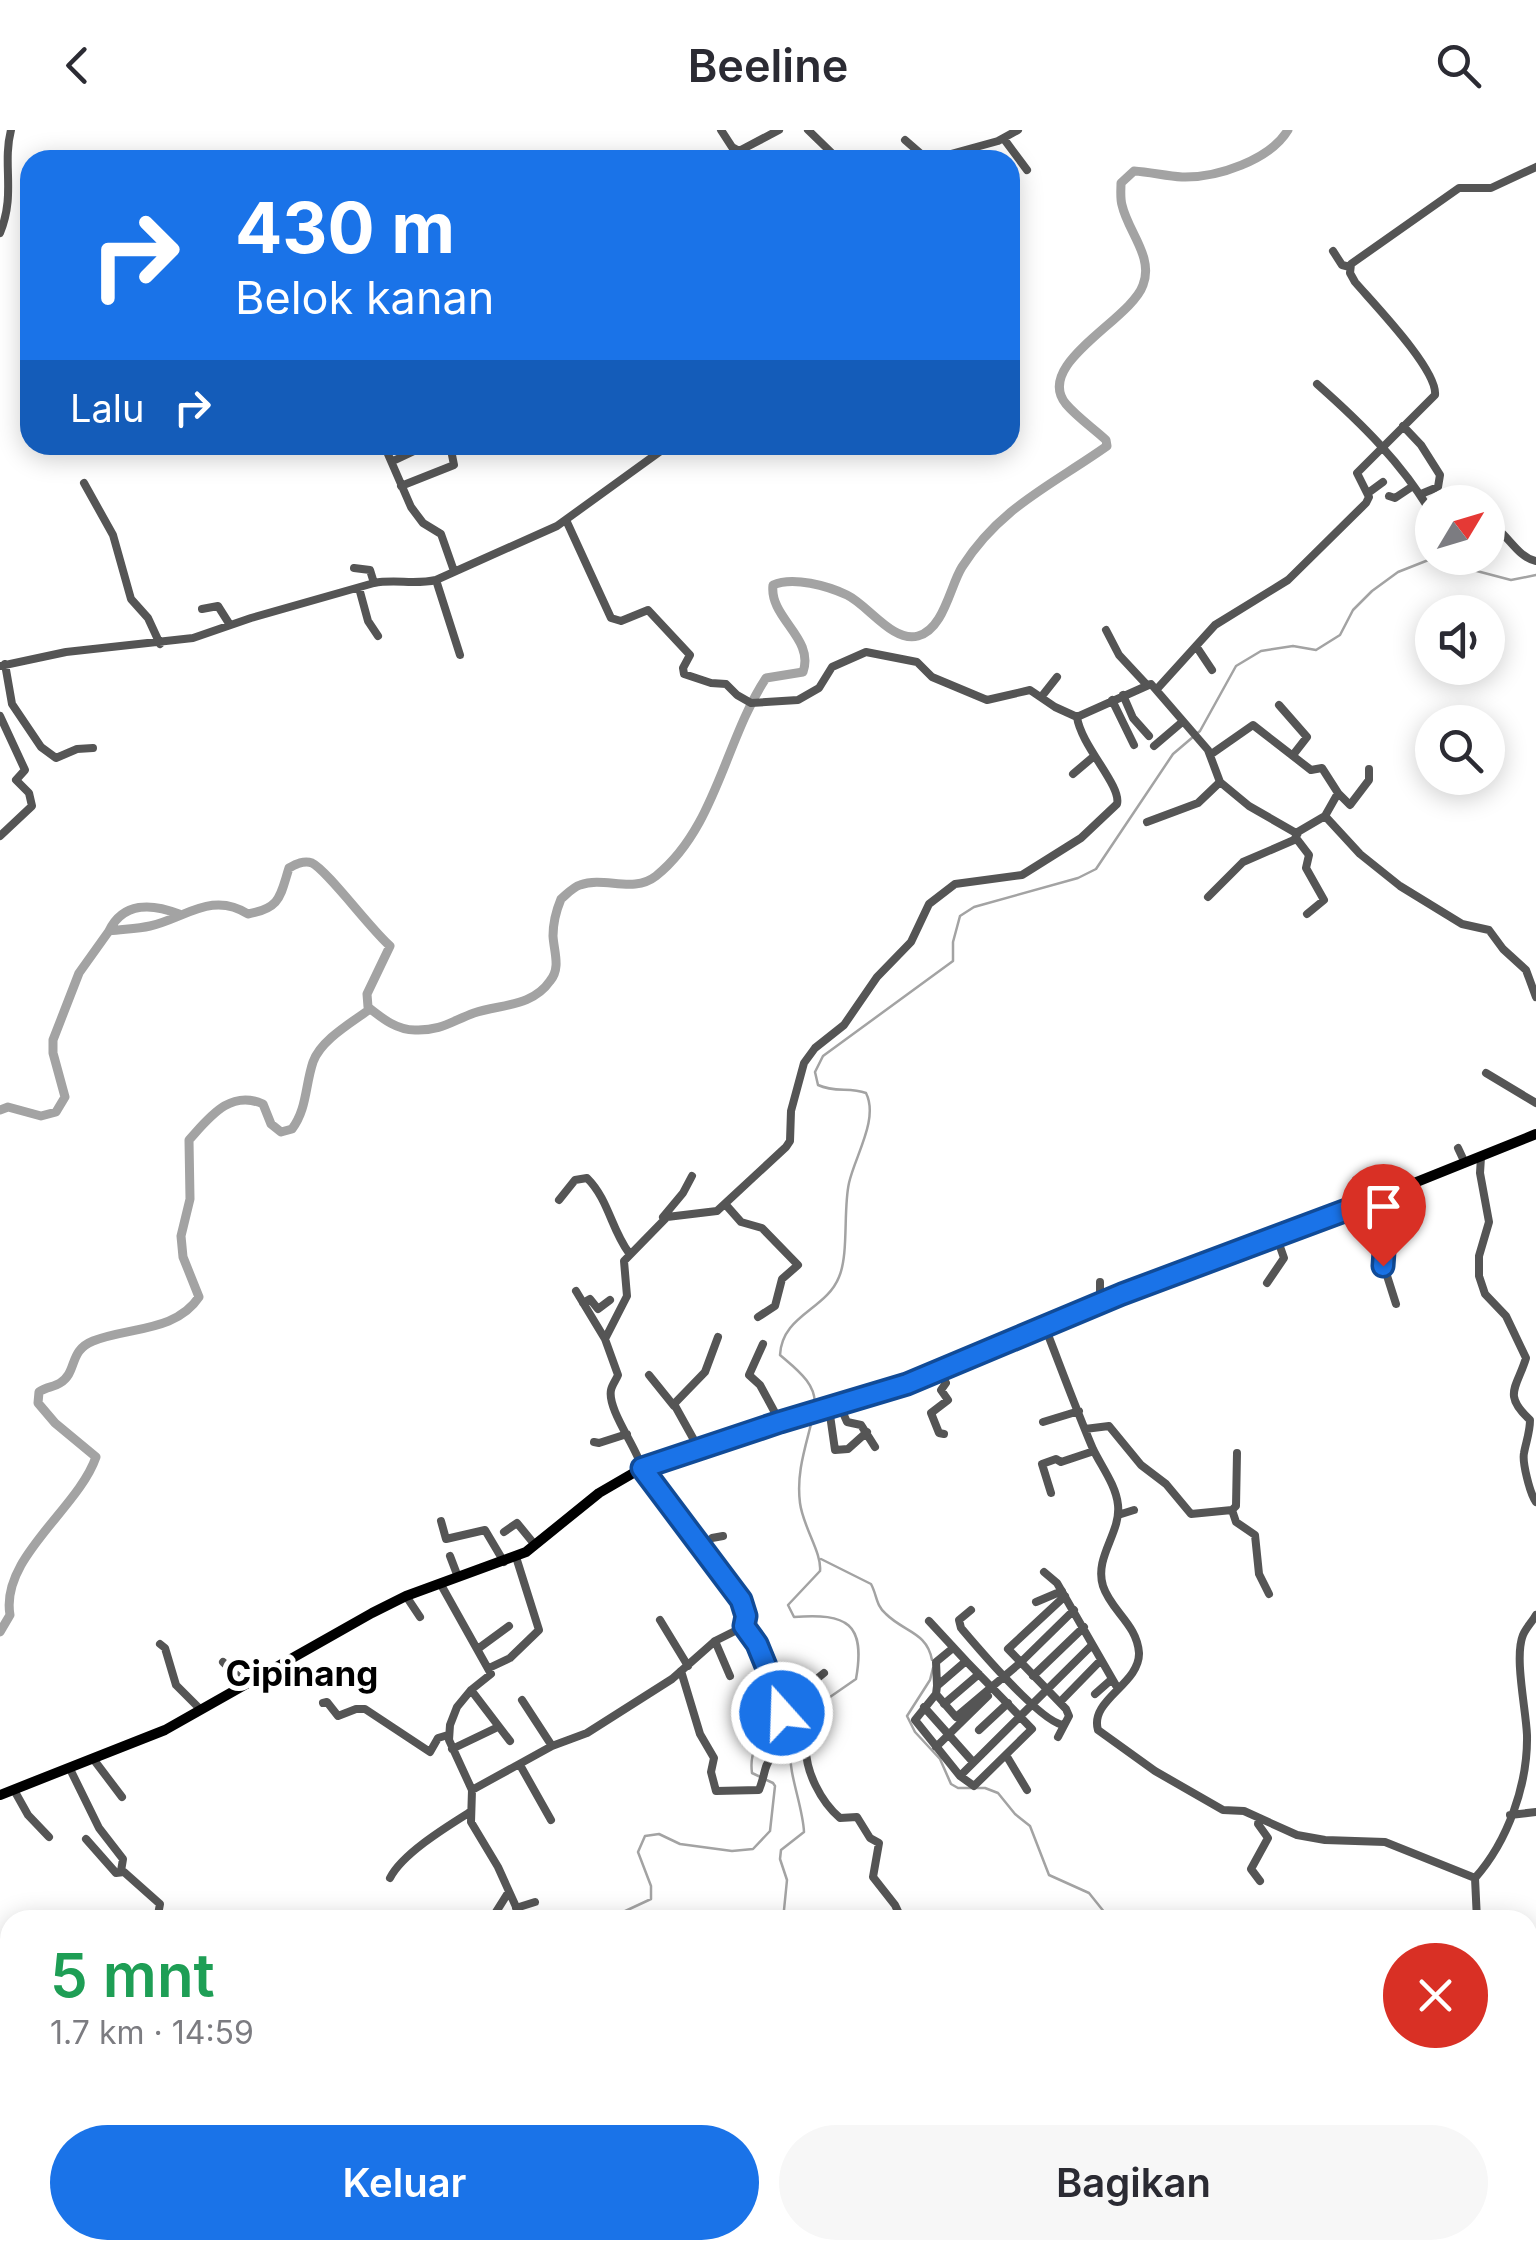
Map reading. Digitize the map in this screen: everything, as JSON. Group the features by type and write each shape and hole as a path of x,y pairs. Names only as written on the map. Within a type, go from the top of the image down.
{"main road":[{"path":"0,1795 165,1730 406,1596 516,1556 536,1545 598,1493 642,1468 938,1371 1536,1134"}],"street":[{"path":"0,234 9,202 11,130"},
{"path":"721,130 732,147 740,150 779,130"},
{"path":"808,130 829,150"},
{"path":"963,150 1018,130"},
{"path":"1004,138 1013,150"},
{"path":"905,140 916,150"},
{"path":"1020,160 1027,170"},
{"path":"1350,267 1406,222 1438,205 1455,190 1465,186 1496,187 1535,169"},
{"path":"1333,251 1342,265 1350,267"},
{"path":"1156,689 1222,620 1296,574 1366,503 1368,493 1356,473 1432,399 1436,386 1404,340 1354,282 1350,267"},
{"path":"1317,384 1382,446 1415,488"},
{"path":"1403,426 1440,475 1438,485"},
{"path":"390,455 410,507 426,526 440,532 454,571"},
{"path":"393,461 406,455"},
{"path":"401,486 454,466 452,455"},
{"path":"93,748 53,758 41,748 13,705 2,665 66,652 193,638 374,583 436,580 546,532 656,455"},
{"path":"626,476 630,487"},
{"path":"1368,493 1384,482"},
{"path":"84,484 113,535 132,600 148,618 160,644"},
{"path":"1389,496 1395,498 1413,486"},
{"path":"566,520 611,618 620,621 648,610 688,651 690,658 683,668 684,674 726,684 752,703 805,698 819,688 832,667 866,652 917,662 932,677 982,699 997,700 1030,690 1054,707 1078,717 1146,684"},
{"path":"1505,535 1526,559 1536,561"},
{"path":"354,568 370,570 374,583"},
{"path":"436,580 460,655"},
{"path":"359,588 368,621 378,636"},
{"path":"202,608 218,606 230,624"},
{"path":"1106,630 1118,655 1156,689 1210,755 1220,782 1249,806 1297,835 1309,855 1306,868 1324,902 1307,914"},
{"path":"1196,646 1212,670"},
{"path":"1042,696 1057,677"},
{"path":"1122,695 1133,718 1149,736"},
{"path":"1112,700 1134,745"},
{"path":"0,706 13,705"},
{"path":"1279,705 1307,737 1293,755"},
{"path":"0,716 25,770 16,780 29,793 32,806 0,836"},
{"path":"605,1339 626,1296 624,1266 629,1254 664,1220 674,1215 714,1213 726,1205 740,1187 786,1147 790,1141 790,1111 804,1064 815,1048 844,1025 878,976 912,942 928,904 956,884 1022,876 1081,838 1116,805 1118,790 1082,739 1078,717"},
{"path":"1154,746 1181,723"},
{"path":"1210,755 1252,724 1313,771 1321,767 1338,793 1351,804 1369,780 1369,769"},
{"path":"1073,774 1093,757"},
{"path":"1147,822 1198,803 1220,782"},
{"path":"1208,897 1243,862 1325,816 1338,793"},
{"path":"1325,816 1360,854 1400,886 1462,924 1489,930 1503,950 1526,970 1536,996"},
{"path":"1486,1073 1536,1103"},
{"path":"1458,1148 1465,1164"},
{"path":"1481,1157 1489,1222 1478,1276 1485,1294 1506,1316 1526,1356 1513,1390 1516,1404 1533,1418 1532,1442 1523,1460 1528,1472 1528,1491 1536,1502"},
{"path":"1364,1203 1356,1180 1369,1174"},
{"path":"664,1220 664,1214 684,1193 692,1176"},
{"path":"559,1200 575,1180 588,1179 608,1206 615,1230 629,1254"},
{"path":"1395,1192 1397,1206 1386,1222 1382,1260 1396,1304"},
{"path":"726,1205 742,1222 762,1228 798,1265 784,1278 774,1306 758,1316"},
{"path":"1267,1283 1284,1258 1277,1238"},
{"path":"1100,1282 1100,1304"},
{"path":"576,1291 605,1339 618,1375 611,1392 642,1468 741,1600 746,1616 744,1626 757,1644 775,1688 786,1697"},
{"path":"583,1303 590,1299 598,1308 610,1300"},
{"path":"1045,1327 1114,1491 1118,1515 1101,1572 1106,1592 1131,1626 1140,1657 1098,1716 1096,1723 1103,1736 1212,1806 1244,1812 1297,1835 1385,1842 1476,1878"},
{"path":"674,1406 705,1372 718,1337"},
{"path":"762,1344 749,1374 780,1422"},
{"path":"938,1371 946,1382 941,1390 948,1400 931,1412 939,1434 944,1434"},
{"path":"649,1374 674,1406 699,1450"},
{"path":"832,1408 836,1450 848,1449 867,1432"},
{"path":"832,1408 847,1422 861,1425 875,1447"},
{"path":"1043,1422 1079,1412"},
{"path":"1085,1429 1109,1426 1141,1465 1166,1484 1191,1514 1232,1510 1236,1506 1237,1453"},
{"path":"594,1442 627,1434"},
{"path":"1050,1493 1041,1465 1094,1450"},
{"path":"1118,1515 1134,1510"},
{"path":"1232,1510 1236,1522 1256,1535 1260,1574 1269,1594"},
{"path":"441,1521 446,1538 485,1530 504,1562"},
{"path":"504,1532 517,1523 536,1545"},
{"path":"702,1548 712,1538 723,1536"},
{"path":"450,1556 458,1577"},
{"path":"490,1668 510,1658 538,1630 516,1556"},
{"path":"1044,1572 1054,1578 1118,1689"},
{"path":"440,1584 490,1668 490,1676 470,1690 457,1708 449,1730 452,1749 472,1790 470,1822 516,1908 535,1902"},
{"path":"1036,1602 1064,1594"},
{"path":"1058,1737 1069,1716 1008,1649 1064,1594"},
{"path":"406,1596 420,1617"},
{"path":"971,1610 959,1620 959,1625 1033,1704 1058,1726 1064,1725"},
{"path":"936,1747 1074,1610"},
{"path":"1477,1910 1476,1878 1501,1846 1520,1790 1526,1758 1520,1647 1524,1631 1536,1615"},
{"path":"660,1620 685,1668 700,1734 714,1758 711,1772 715,1790 759,1790 764,1766 779,1754 792,1752 782,1717 786,1697"},
{"path":"929,1621 1032,1730 972,1786 915,1718 966,1661"},
{"path":"479,1648 510,1626"},
{"path":"472,1790 552,1746 587,1733 685,1668 715,1641 744,1626"},
{"path":"1034,1676 1084,1627"},
{"path":"715,1641 730,1676"},
{"path":"160,1644 165,1648 177,1688 200,1710"},
{"path":"960,1776 1092,1644"},
{"path":"953,1648 936,1662 937,1690 956,1716 994,1688"},
{"path":"1060,1702 1101,1660"},
{"path":"223,1662 246,1684"},
{"path":"786,1697 803,1690 824,1673"},
{"path":"944,1704 978,1674"},
{"path":"1094,1694 1112,1679"},
{"path":"470,1690 510,1741"},
{"path":"522,1700 552,1746"},
{"path":"323,1702 338,1716 356,1708 371,1712 431,1752 438,1738 449,1730"},
{"path":"979,1730 1008,1703"},
{"path":"924,1706 973,1762"},
{"path":"437,1721 449,1730"},
{"path":"452,1749 498,1727"},
{"path":"789,1733 806,1746 811,1776 833,1813 840,1818 856,1817 870,1838 880,1843 873,1877 898,1910"},
{"path":"1006,1755 1027,1790"},
{"path":"94,1760 122,1797"},
{"path":"520,1765 551,1820"},
{"path":"70,1770 99,1828 124,1859 120,1872"},
{"path":"14,1790 28,1815 48,1837"},
{"path":"390,1878 432,1837 470,1812"},
{"path":"1510,1816 1536,1812"},
{"path":"1259,1819 1258,1824 1268,1838 1251,1869 1260,1881"},
{"path":"86,1839 112,1870 120,1872 161,1906 160,1910"},
{"path":"498,1910 508,1894"}],"waterway":[{"path":"0,1110 8,1107 41,1116 56,1112 65,1097 53,1040 79,973 109,931 150,926 210,906 222,905 248,914 259,911 278,899 289,868 303,862 319,868 390,946 367,994 368,1007 390,1023 408,1029 432,1029 534,996 555,971 553,931 561,899 580,885 638,884 656,876 693,834 766,678 803,672 803,649 778,608 773,585 800,582 830,588 855,600 899,634 918,636 934,625 962,567 993,528 1028,499 1107,446 1106,440 1066,404 1059,389 1062,373 1073,358 1135,299 1143,285 1145,264 1122,205 1121,183 1134,171 1182,177 1226,170 1269,150 1288,130"},
{"path":"814,1408 809,1385 780,1355 788,1331 825,1297 839,1277 849,1183 870,1114 866,1093 818,1085 815,1072 823,1056 953,961 960,916 974,907 1078,878 1096,869 1173,754 1200,731 1236,666 1261,651 1293,646 1316,650 1340,635 1353,610 1372,591 1398,572 1431,559 1511,580 1536,575"},
{"path":"109,931 130,910 148,907 179,914"},
{"path":"0,1632 10,1615 10,1594 17,1574 74,1496 96,1457 55,1423 38,1403 39,1392 66,1378 85,1345 165,1323 178,1317 199,1297 183,1257 181,1236 190,1199 189,1140 221,1108 240,1100 263,1104 271,1124 281,1132 292,1129 317,1054 337,1032 370,1009"},
{"path":"786,1720 856,1679 858,1660 858,1645 849,1626 827,1617 794,1617 788,1605 820,1571 799,1492 802,1459 813,1416"},
{"path":"821,1559 871,1584 883,1611 920,1638 932,1660"},
{"path":"933,1668 930,1680 907,1716 915,1732 940,1759 951,1784 998,1793 1030,1826 1049,1875 1089,1893 1103,1910"},
{"path":"627,1910 651,1899 651,1886 638,1852 645,1836 659,1834 680,1844 732,1851 753,1849 770,1831 775,1786 752,1773 751,1765 757,1744 779,1724"},
{"path":"784,1910 787,1880 781,1850 804,1832 791,1753"}],"district":[{"name":"Cipinang","path":"302,1673"}],"route":[{"path":"782,1713 786,1697 775,1688 757,1644 744,1626 746,1616 741,1600 642,1468 907,1384 1122,1294 1395,1192 1397,1206 1386,1222 1383,1266"}]}
